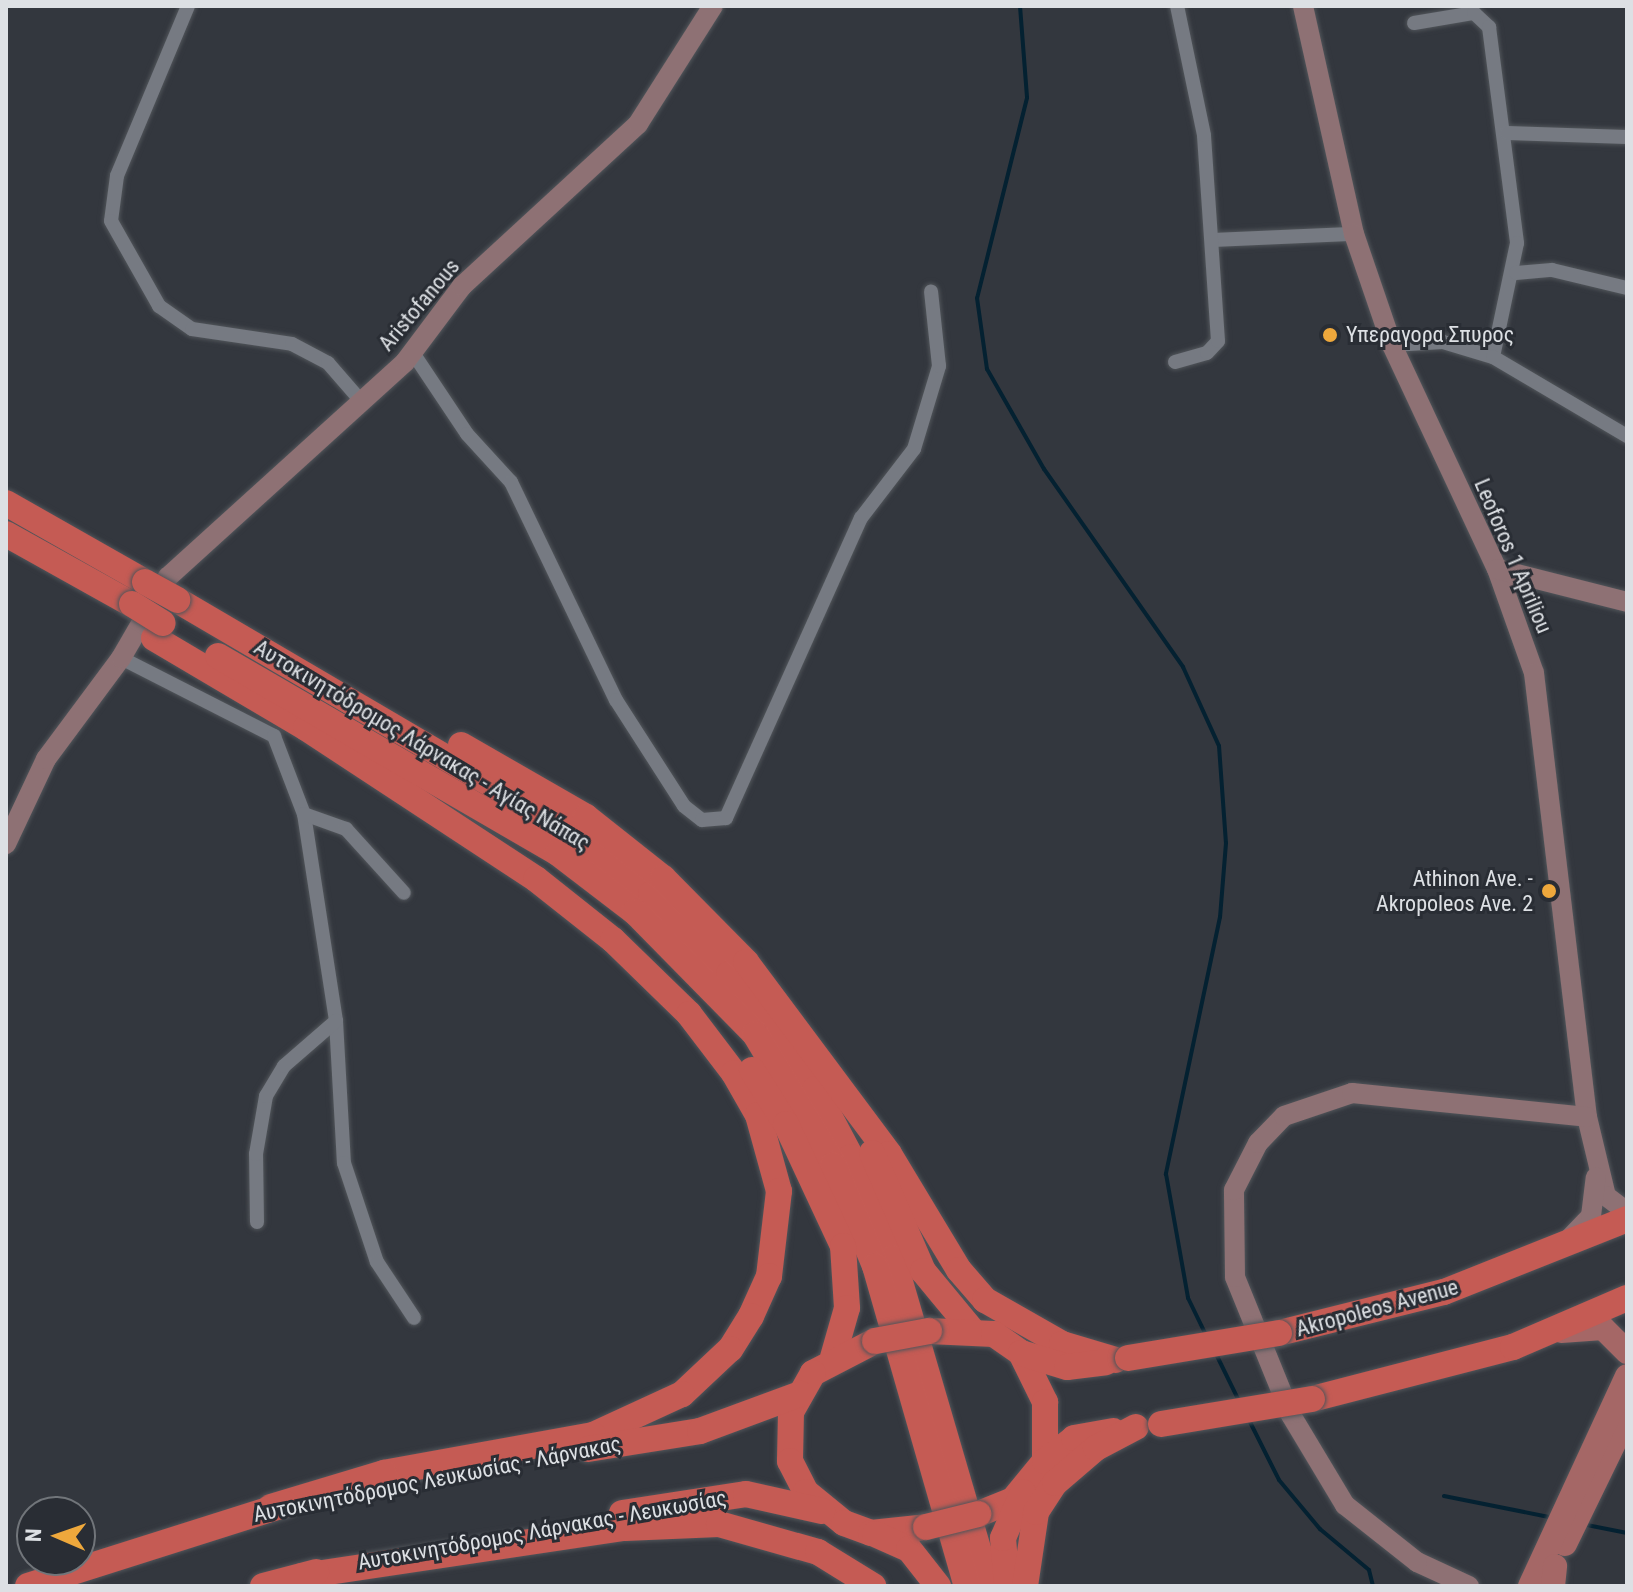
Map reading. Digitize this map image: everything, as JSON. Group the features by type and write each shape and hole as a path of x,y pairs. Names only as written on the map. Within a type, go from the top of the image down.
{"highway":[{"name":"Αυτοκινητόδρομος Λάρνακας - Αγίας Νάπας","path":"6,503 163,586 574,833 651,894 768,1023 844,1143 893,1258 989,1586"},
{"path":"6,534 127,612"},
{"path":"6,550 159,630 319,736 613,940 689,1014 734,1073 758,1115 779,1191 769,1276 751,1316 730,1349 682,1394 593,1435 384,1473 271,1507"},
{"name":"Αυτοκινητόδρομος Λάρνακας - Αγίας Νάπας","path":"159,630 192,642 558,853 658,934 755,1034 833,1165 875,1266 967,1586"},
{"path":"192,642 543,868 625,930 694,1002 748,1065 830,1209 848,1278 833,1357"},
{"path":"328,686 408,718 586,817 663,878 746,962 837,1082 985,1300 1062,1344 1122,1359"},
{"path":"837,1082 923,1271 971,1329 1021,1353 1045,1402 1045,1461"},
{"name":"Akropoleos Avenue","path":"1021,1353 1067,1367 1279,1333 1444,1292 1546,1256 1627,1219"},
{"path":"1007,1586 1003,1538 1027,1485 1045,1461 1074,1438 1312,1399 1552,1332 1627,1298"},
{"path":"938,1586 909,1549 822,1511 795,1476 787,1444 800,1394 833,1357 875,1341 929,1331 971,1329"},
{"name":"Αυτοκινητόδρομος Λευκωσίας - Λάρνακας","path":"28,1586 271,1507 700,1431 800,1394"},
{"path":"1025,1586 1036,1512 1055,1483 1075,1462 1148,1426"},
{"path":"871,1533 926,1527 978,1514 1027,1485"},
{"name":"Αυτοκινητόδρομος Λάρνακας - Λευκωσίας","path":"263,1586 704,1498 746,1494 822,1511"},
{"path":"302,1576 625,1528 719,1524 818,1552 873,1586"}],"main road":[{"name":"Aristofanous","path":"6,844 46,759 121,658 163,586 413,353 462,286 638,124 713,6"},
{"name":"Leoforos 1 Apriliou","path":"1303,6 1354,234 1392,345 1497,569 1534,673 1587,1117 1606,1196 1627,1212"},
{"path":"1497,569 1627,602"},
{"path":"1469,1586 1368,1529 1337,1492 1291,1415 1235,1277 1234,1190 1258,1143 1284,1116 1352,1093 1587,1117"},
{"name":"Leoforos 1 Apriliou","path":"1546,1256 1591,1216 1597,1197 1593,1145"},
{"path":"1552,1332 1603,1328 1627,1352"},
{"path":"1530,1586 1567,1520 1625,1397"},
{"path":"1550,1579 1567,1520"}],"street":[{"path":"188,6 117,176 111,221 159,306 181,321 292,344 328,363 361,401"},
{"path":"1175,362 1207,353 1218,341 1214,240 1204,135 1177,6"},
{"path":"1414,23 1484,17 1507,133 1516,273 1493,357"},
{"path":"1507,133 1627,137"},
{"path":"1214,240 1354,234"},
{"path":"1516,273 1552,270 1627,288"},
{"path":"413,353 467,434 511,482 616,700 684,806 702,820 726,818 861,518 914,449 939,366 931,291"},
{"path":"1392,345 1443,342 1493,357 1627,436"},
{"path":"121,658 274,736 304,814 336,1021 344,1163 377,1262 414,1318"},
{"path":"304,814 346,829 404,893"},
{"path":"257,1222 256,1154 266,1096 284,1066 336,1021"}],"waterway":[{"path":"1020,6 1027,98 977,298 987,369 1044,469 1183,667 1219,746 1226,843 1220,917 1166,1174 1188,1298 1206,1335"},
{"path":"1216,1354 1240,1403"},
{"path":"1248,1418 1279,1480 1320,1529 1369,1570 1373,1586"},
{"path":"1444,1496 1554,1518"},
{"path":"1582,1524 1627,1533"}],"place":[{"name":"Υπεραγορα Σπυρος","path":"1330,335"},
{"name":"Athinon Ave. - Akropoleos Ave. 2","path":"1549,891"}]}
